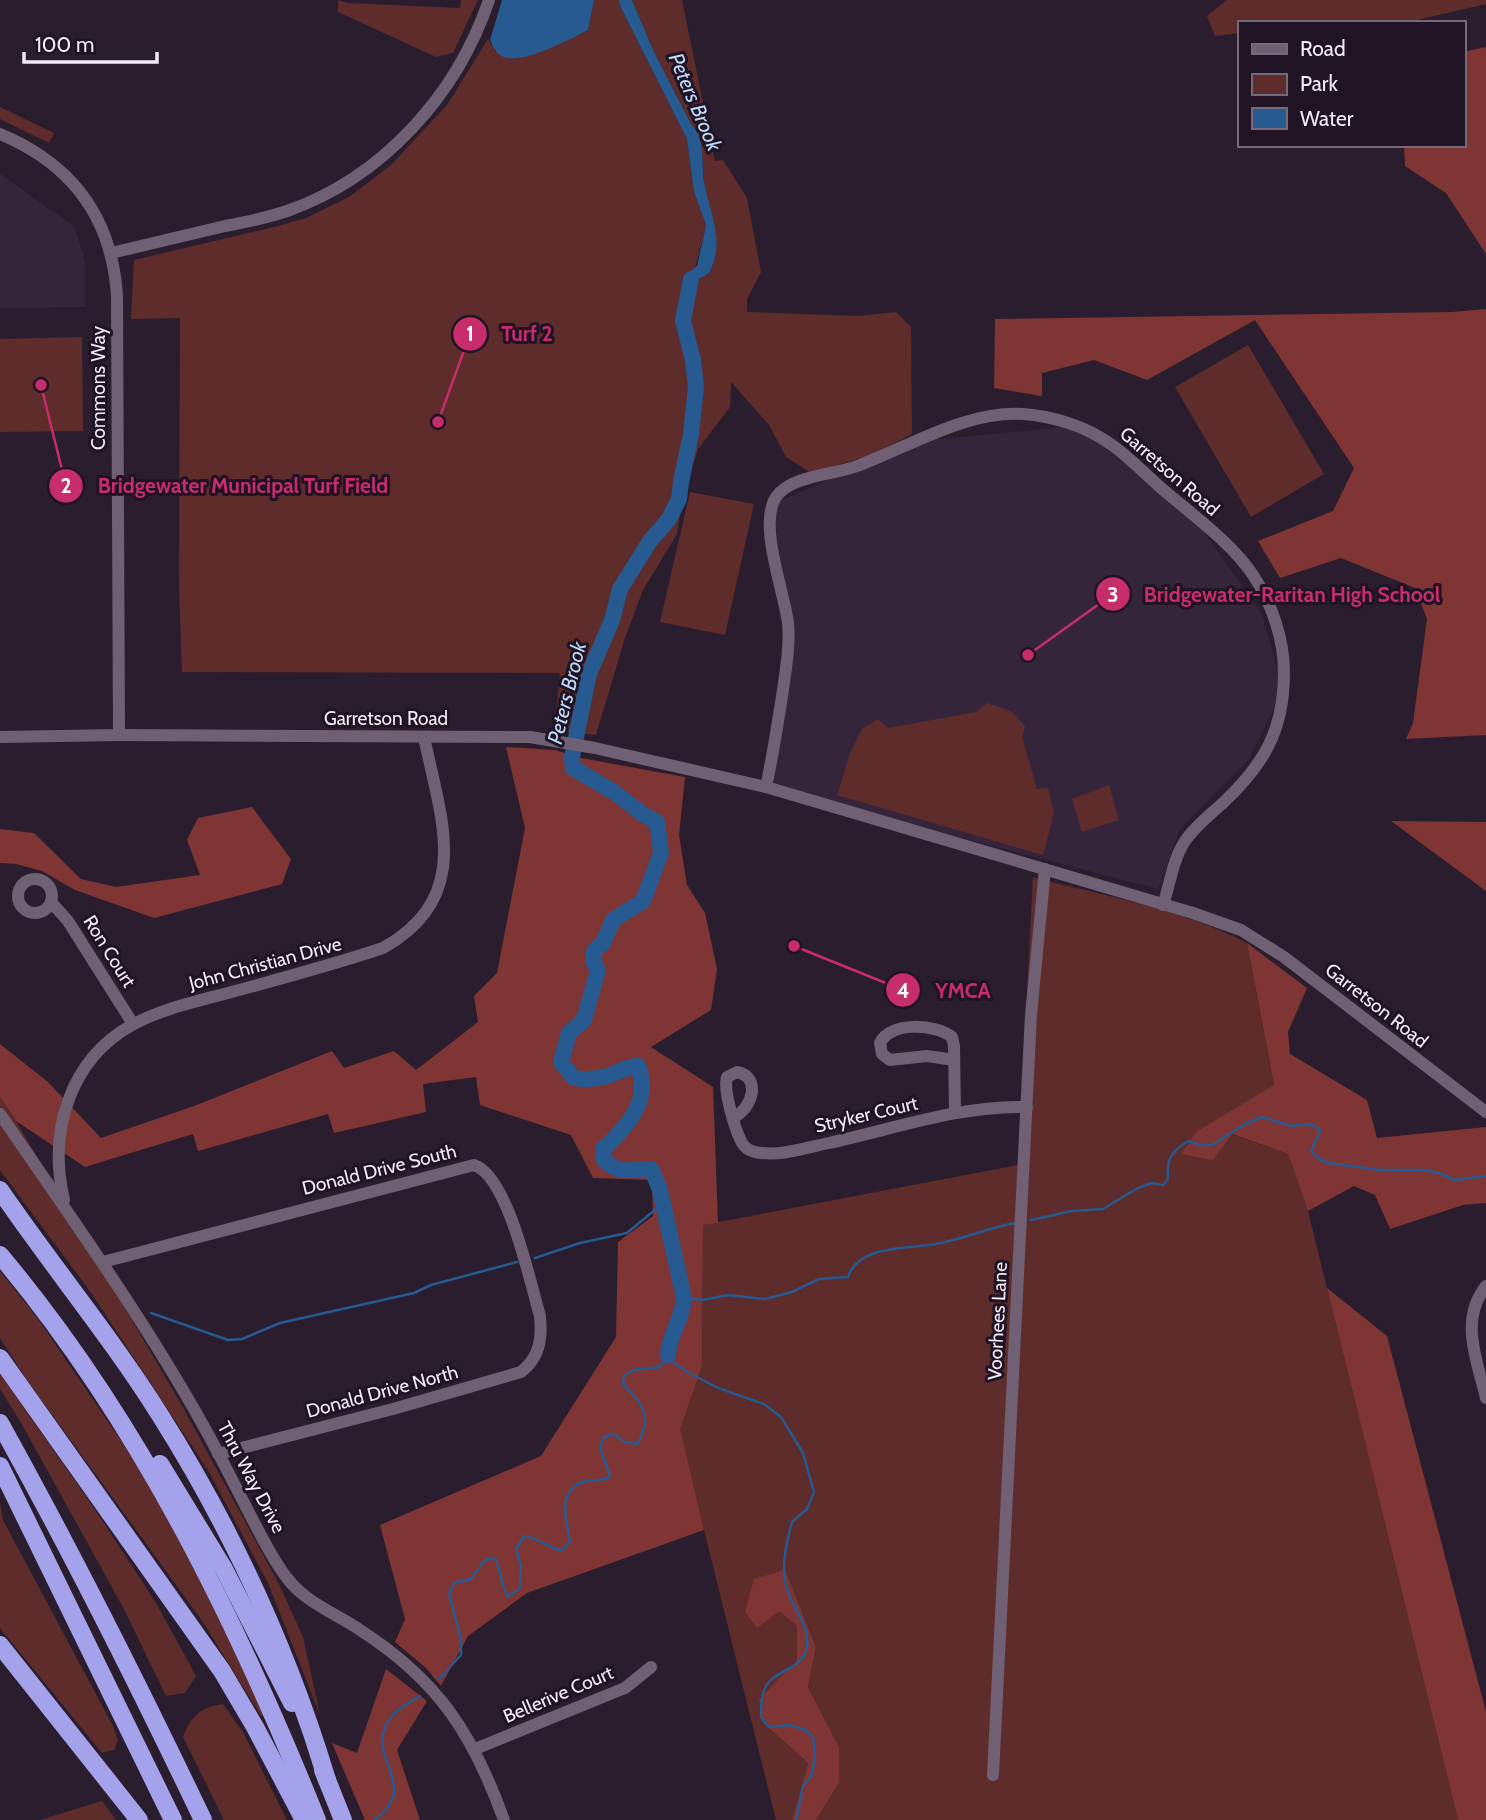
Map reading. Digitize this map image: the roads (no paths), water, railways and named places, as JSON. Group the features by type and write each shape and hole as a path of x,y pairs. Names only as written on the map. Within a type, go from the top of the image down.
{"highway":[{"path":"0,1190 132,1373 184,1454 229,1535 276,1635 298,1690 327,1780"},
{"path":"0,1255 75,1350 184,1528 266,1698 317,1820"},
{"path":"75,1350 88,1360 117,1401 198,1525 266,1648 343,1820"},
{"path":"0,1358 222,1671 256,1727 304,1820"},
{"path":"0,1423 125,1658 203,1820"},
{"path":"0,1466 173,1820"},
{"path":"0,1644 139,1820"}],"street":[{"path":"111,253 286,212 323,196 354,178 396,144 435,101 471,46 489,0"},
{"name":"Commons Way","path":"0,134 39,153 66,175 92,209 111,253 117,296 119,735"},
{"name":"Garretson Road","path":"766,787 777,734 789,646 786,610 769,520 773,504 781,491 796,482 850,470 976,419 1023,414 1068,423 1109,442 1239,558 1262,590 1280,637 1284,675 1278,721 1269,747 1247,780 1185,840 1163,905"},
{"name":"Garretson Road","path":"0,737 530,737 596,748 766,787 1221,921 1259,940 1284,957 1486,1112"},
{"name":"John Christian Drive","path":"65,1208 57,1160 60,1126 69,1096 81,1073 98,1052 133,1024 176,1007 383,948 412,928 434,898 446,851 424,737"},
{"name":"Voorhees Lane","path":"993,1775 1031,1015 1045,869"},
{"name":"Ron Court","path":"51,902 68,921 133,1024"},
{"path":"954,1060 927,1056 890,1060 882,1054 880,1043 886,1035 896,1030 932,1029 952,1037 954,1060 955,1113"},
{"name":"Stryker Court","path":"734,1117 745,1147 767,1153 817,1146 955,1113 994,1107 1027,1107"},
{"name":"Thru Way Drive","path":"0,1114 143,1324 287,1579 306,1598 359,1629 431,1686 475,1749 504,1820"},
{"name":"Donald Drive South","path":"103,1262 474,1165 486,1171 501,1193 540,1317 541,1343"},
{"path":"1486,1286 1470,1322 1486,1398"},
{"name":"Donald Drive North","path":"218,1454 393,1409 521,1372 532,1360 541,1343"},
{"name":"Bellerive Court","path":"475,1749 625,1688 651,1667"}],"water":[{"path":"502,0 594,0 588,30 546,50 512,59 499,54 490,40"},
{"path":"619,0 632,0 654,52 701,144 704,182 715,225 717,247 710,272 694,281 689,298 686,280 697,266 706,225 694,192 687,139"}],"waterway":[{"name":"Peters Brook","path":"668,1355 684,1298 660,1190 652,1170 620,1170 603,1158 603,1149 621,1132 635,1112 642,1090 638,1066 605,1077 584,1079 574,1078 561,1062 569,1033 584,1020 598,970 593,961 594,951 603,943 613,920 643,901 661,853 657,822 573,768 572,757 589,674 612,620 620,589 650,541 669,519 679,499 691,434 696,387 693,360 683,321 691,279"},
{"path":"1031,1220 1072,1211 1103,1209 1136,1189 1152,1183 1163,1185 1168,1179 1171,1156 1182,1145 1188,1141 1212,1145 1243,1125 1262,1117 1292,1126 1307,1124 1317,1127 1320,1132 1311,1151 1319,1159 1329,1163 1381,1170 1423,1170 1455,1180 1486,1176"},
{"path":"535,1258 580,1243 627,1233 662,1204"},
{"path":"684,1298 703,1300 728,1295 765,1299 792,1292 819,1279 848,1277 854,1266 874,1253 946,1242 1015,1223"},
{"path":"151,1313 228,1340 242,1339 280,1323 414,1293 431,1285 517,1262"},
{"name":"Peters Brook","path":"439,1679 461,1655 461,1639 449,1594 454,1583 471,1579 485,1560 495,1558 508,1597 520,1588 521,1566 516,1549 524,1536 563,1550 570,1541 565,1507 569,1492 583,1482 610,1476 600,1447 603,1438 613,1434 625,1442 637,1444 645,1426 640,1405 623,1384 624,1376 633,1370 660,1367 668,1355 674,1363 691,1374 718,1388 764,1404 781,1417 803,1453 814,1492 807,1509 792,1522 784,1566 788,1592 804,1625 807,1647 801,1660 766,1686 761,1705 761,1717 769,1727 789,1725 806,1730 813,1737 815,1758 811,1777 803,1786 796,1820"},
{"path":"374,1820 388,1807 394,1794 382,1743 384,1729 396,1712 420,1696"}],"place":[{"name":"Bridgewater Municipal Turf Field","path":"41,385"},
{"name":"Turf 2","path":"438,422"},
{"name":"Bridgewater-Raritan High School","path":"1028,655"},
{"name":"YMCA","path":"794,946"}]}
